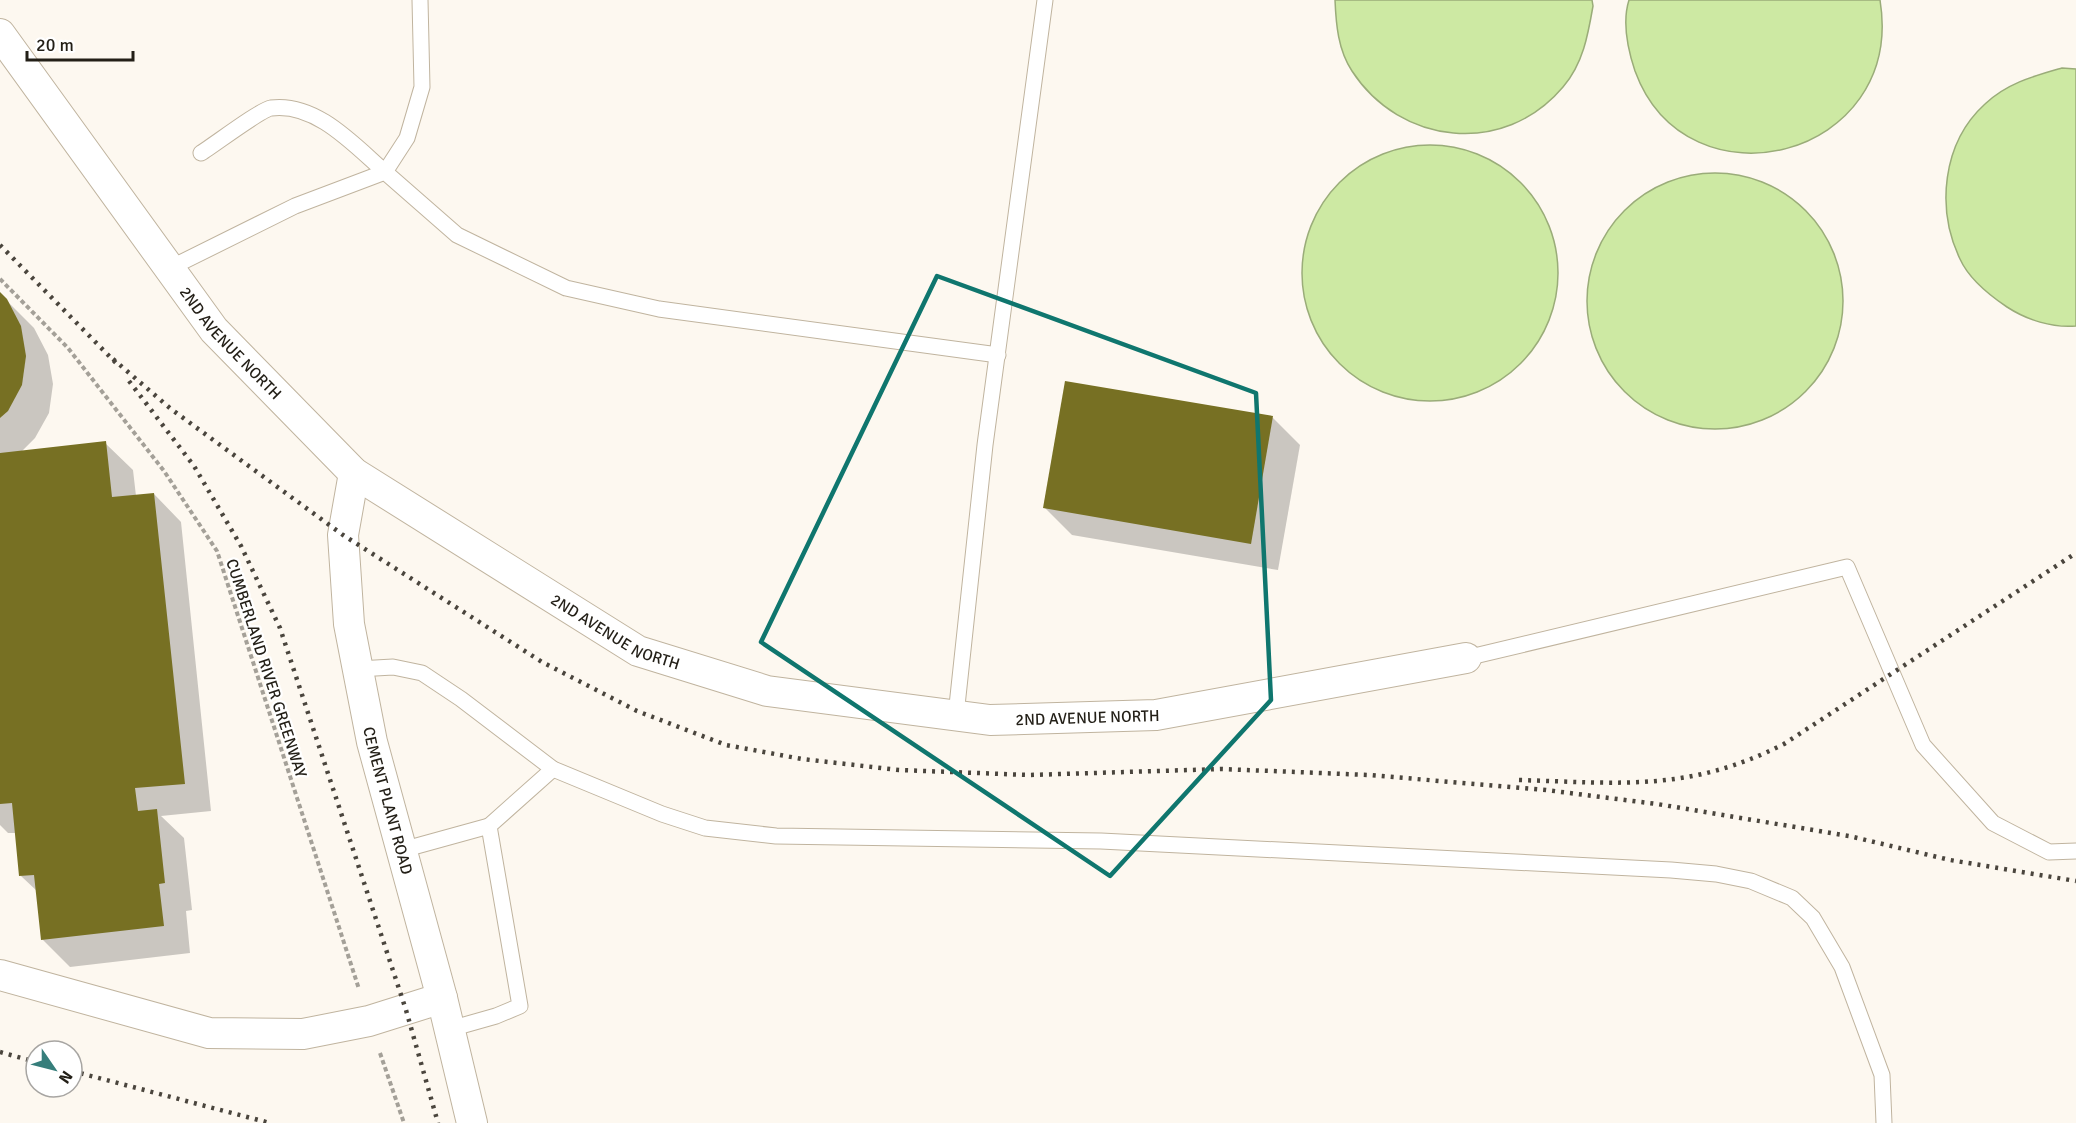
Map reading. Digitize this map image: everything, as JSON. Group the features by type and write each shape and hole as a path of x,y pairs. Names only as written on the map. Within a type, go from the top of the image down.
{"street":[{"name":"2ND AVENUE NORTH","path":"0,34 214,330 354,473 638,651 767,691 990,720 1156,715 1466,658"},
{"name":"CEMENT PLANT ROAD","path":"354,473 344,535 349,624 372,742 442,998 472,1123"},
{"path":"0,975 209,1032 303,1034 369,1021 442,998"}],"lane":[{"path":"170,268 295,206 385,172 407,138 422,87 420,0"},
{"path":"956,715 998,355 1046,0"},
{"path":"201,153 270,108 306,112 343,135 457,235 566,288 659,309 998,355"},
{"path":"1466,658 1847,567 1923,745 1993,822 2049,852 2076,851"},
{"path":"358,669 393,667 422,674 461,699 553,769 662,814 705,828 776,836 1101,841 1319,851 1671,870 1716,874 1751,881 1792,898 1813,918 1842,967 1881,1075 1884,1123"},
{"path":"402,850 489,826 553,769"},
{"path":"450,1029 496,1016 520,1006 489,826"}],"path":[{"name":"CUMBERLAND RIVER GREENWAY","path":"0,279 68,348 164,471 217,551 404,1123"}],"highlighted area":[{"path":"937,276 1256,393 1271,700 1110,876 761,642"}],"shaded area":[{"path":"1335,0 1592,0 1593,6 1587,38 1575,69 1563,87 1539,109 1512,124 1483,132 1453,133 1424,127 1397,115 1372,96 1347,63 1337,27"},
{"path":"1629,0 1880,0 1879,55 1860,98 1828,130 1787,148 1742,153 1699,142 1662,115 1632,63 1626,27"},
{"path":"2062,68 2076,69 2076,326 2049,324 2023,316 1980,286 1964,266 1952,240 1946,198 1947,177 1952,157 1971,120 1985,104 2012,85"},
{"path":"1417,145 1443,145 1479,154 1501,166 1521,182 1537,202 1549,224 1556,248 1558,273 1556,298 1549,322 1537,344 1521,364 1501,380 1479,392 1443,401 1417,401 1381,392 1359,380 1339,364 1323,344 1311,322 1302,286 1302,260 1311,224 1323,202 1339,182 1359,166 1381,154"},
{"path":"1702,173 1728,173 1764,182 1786,194 1806,210 1822,230 1834,252 1841,276 1843,301 1841,326 1834,350 1822,372 1806,392 1786,408 1764,420 1728,429 1702,429 1666,420 1644,408 1624,392 1608,372 1596,350 1587,314 1587,288 1596,252 1608,230 1624,210 1644,194 1666,182"}],"building":[{"path":"0,292 7,299 21,326 26,356 22,385 8,411 0,418"},
{"path":"1065,381 1273,416 1251,544 1043,508"},
{"path":"106,441 112,497 154,493 185,784 135,788 138,811 157,809 165,883 159,884 164,926 41,940 34,875 19,876 12,803 0,804 0,453"}],"railway":[{"path":"0,245 117,364"},
{"path":"113,359 171,409 343,535 542,662 637,711 726,745 802,759 899,770 1029,775 1222,769 1369,775 1546,790 1657,804 1849,836 1950,860 2076,881"},
{"path":"129,381 194,466 241,546 280,628 406,1010 438,1123"},
{"path":"1519,780 1623,783 1654,781 1717,770 1750,759 1784,744 2076,553"},
{"path":"0,1052 24,1059"},
{"path":"84,1074 270,1123"}]}
